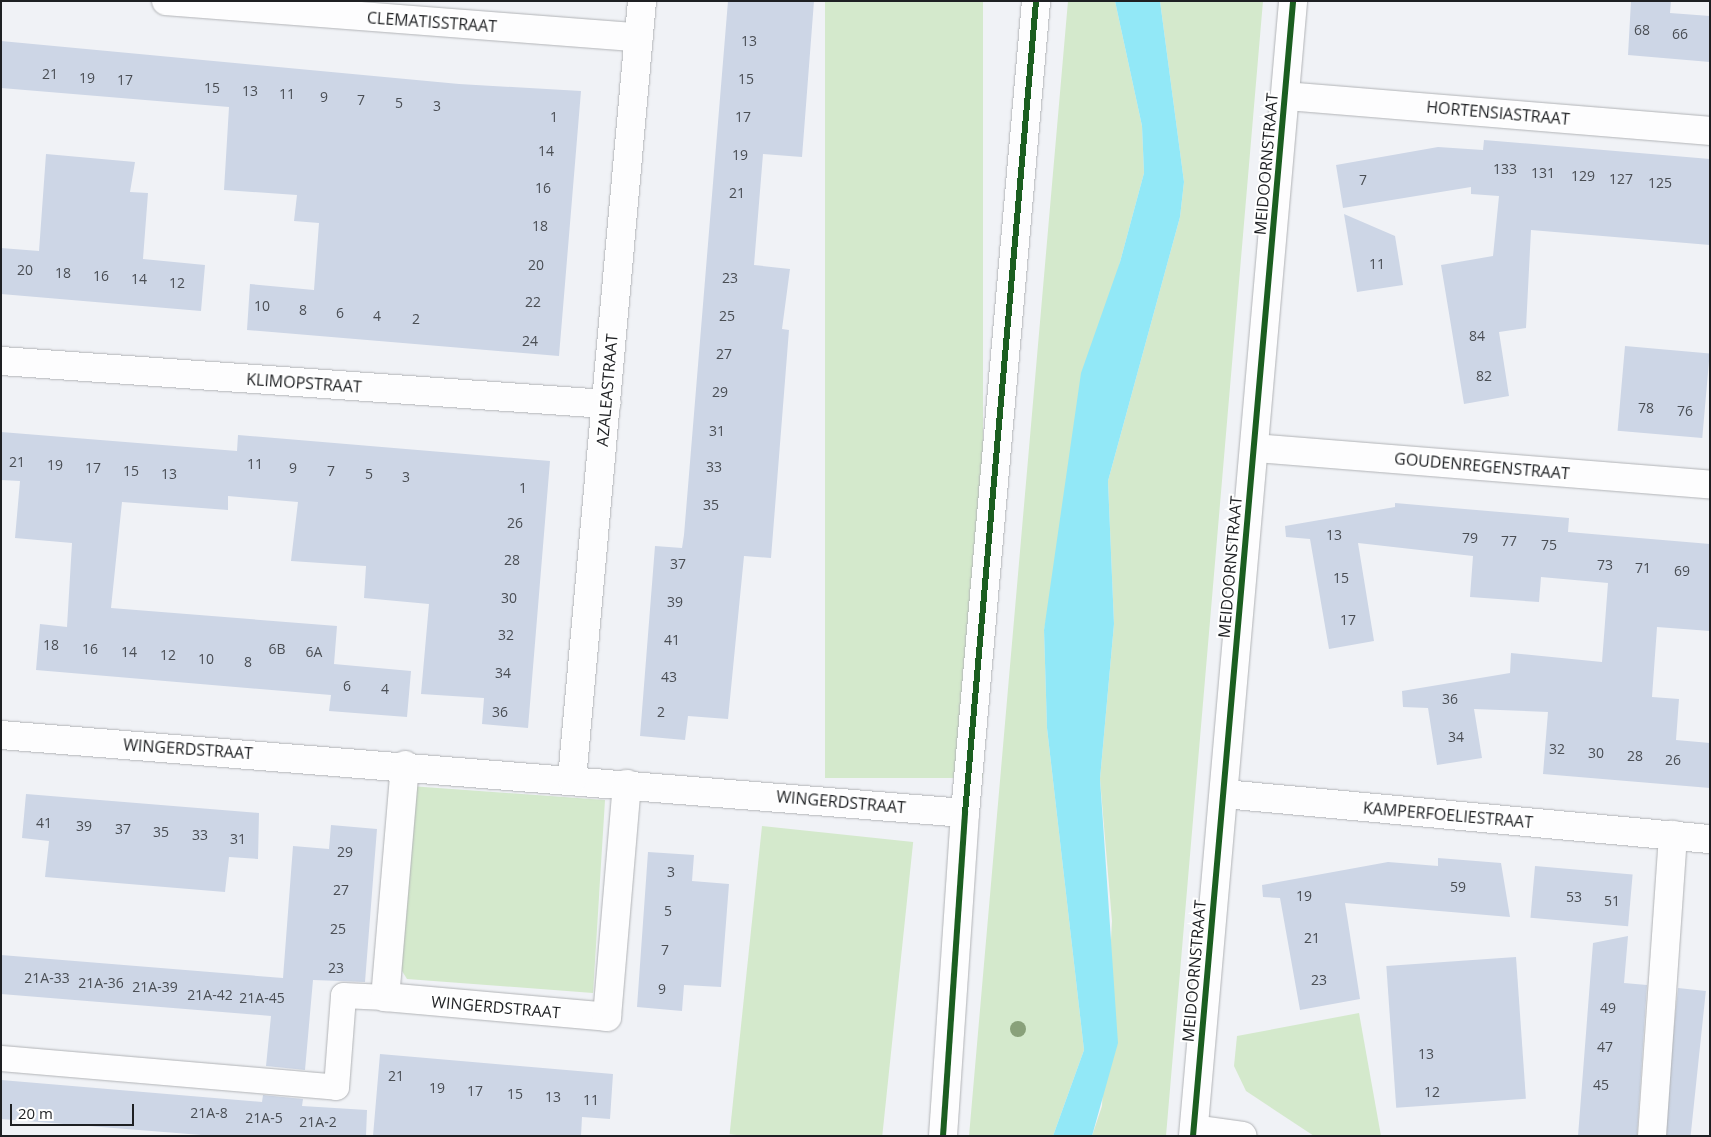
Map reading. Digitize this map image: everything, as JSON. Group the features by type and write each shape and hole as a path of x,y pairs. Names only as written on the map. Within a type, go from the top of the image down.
{"street":[{"name":"CLEMATISSTRAAT","path":"166,1 639,38"},
{"name":"AZALEASTRAAT","path":"572,779 642,1"},
{"path":"943,1136 965,813 1036,1"},
{"name":"MEIDOORNSTRAAT","path":"1194,1132 1293,1"},
{"name":"HORTENSIASTRAAT","path":"1286,96 1710,131"},
{"name":"KLIMOPSTRAAT","path":"1,361 606,404"},
{"name":"GOUDENREGENSTRAAT","path":"1255,448 1710,485"},
{"name":"WINGERDSTRAAT","path":"1,734 405,765 965,813"},
{"path":"384,997 405,765"},
{"name":"WINGERDSTRAAT","path":"384,997 607,1017 627,784"},
{"name":"KAMPERFOELIESTRAAT","path":"1224,794 1710,839"},
{"path":"1652,1136 1673,836"},
{"path":"1194,1132 1243,1136"}],"lane":[{"path":"1,1058 336,1087 343,995 384,997"}],"green space":[{"path":"825,1 983,1 983,778 825,778"},
{"path":"1068,1 1115,1 1142,126 1144,173 1120,262 1044,630 1047,728 1084,1050 1053,1136 969,1136"},
{"path":"1160,1 1263,1 1166,1136 1092,1136 1102,1106 1112,921 1100,779 1114,624 1108,481 1180,217 1184,182"},
{"path":"410,786 605,800 593,993 407,979 397,963"},
{"path":"762,826 913,842 882,1136 746,1136 730,1134"},
{"path":"1359,1013 1381,1136 1314,1136 1246,1091 1234,1066 1237,1036"}],"water":[{"path":"1115,1 1160,1 1184,182 1180,217 1108,481 1114,624 1100,779 1118,1043 1092,1136 1053,1136 1084,1050 1047,728 1044,630 1081,373 1120,262 1144,173 1142,126"}],"building":[{"path":"728,1 814,1 802,157 763,154 754,265 790,269 782,329 789,330 771,558 744,556 728,719 688,716 685,740 640,736 655,546 682,548 684,535"},
{"path":"1631,1 1671,1 1670,13 1710,16 1710,62 1628,55"},
{"path":"1,41 459,84 581,91 559,356 247,330 250,284 314,290 319,223 294,221 297,195 224,190 229,107 1,88"},
{"path":"1484,140 1710,159 1710,245 1531,230 1526,328 1499,332 1509,396 1464,404 1441,265 1493,256 1499,196 1471,194 1471,187 1343,208 1336,165 1438,147 1483,150"},
{"path":"46,154 135,162 130,192 148,193 143,259 205,265 201,311 1,294 1,248 39,251"},
{"path":"1344,214 1395,236 1403,285 1357,292"},
{"path":"1625,346 1710,353 1702,438 1618,431"},
{"path":"1,432 237,451 238,435 550,461 528,728 482,724 484,698 421,694 429,604 364,598 366,566 291,561 298,502 228,496 228,510 122,502 111,608 337,626 334,664 411,671 407,717 329,711 331,695 36,670 40,624 67,627 72,543 15,538 20,481 1,480"},
{"path":"1395,503 1569,518 1568,532 1710,544 1710,631 1657,627 1652,697 1679,699 1676,740 1710,743 1710,788 1543,774 1548,712 1474,709 1482,758 1437,765 1428,708 1403,707 1402,691 1510,673 1511,653 1602,662 1608,583 1541,577 1539,602 1470,597 1473,556 1358,543 1374,641 1329,649 1310,539 1286,537 1285,526 1395,507"},
{"path":"26,794 259,813 258,859 229,857 225,892 45,877 49,841 22,838"},
{"path":"331,825 377,829 365,982 313,980 305,1070 266,1066 271,1016 1,994 1,955 283,978 293,846 329,849"},
{"path":"648,852 694,855 692,881 729,884 721,987 684,985 682,1011 637,1007"},
{"path":"1438,858 1501,863 1510,917 1345,903 1360,999 1300,1010 1280,898 1263,897 1262,885 1388,862 1438,866"},
{"path":"1535,866 1633,875 1628,926 1530,918"},
{"path":"1628,936 1624,983 1647,985 1637,1136 1578,1136 1593,943"},
{"path":"1516,957 1526,1099 1396,1108 1386,966"},
{"path":"1678,988 1706,991 1691,1136 1663,1135"},
{"path":"380,1054 613,1074 610,1119 582,1117 581,1136 373,1136"},
{"path":"1,1080 262,1102 263,1095 303,1099 302,1106 367,1110 366,1136 214,1136 1,1119"}],"cycle path":[{"path":"943,1136 965,813 1036,1"},
{"path":"1193,1136 1293,1"}]}
